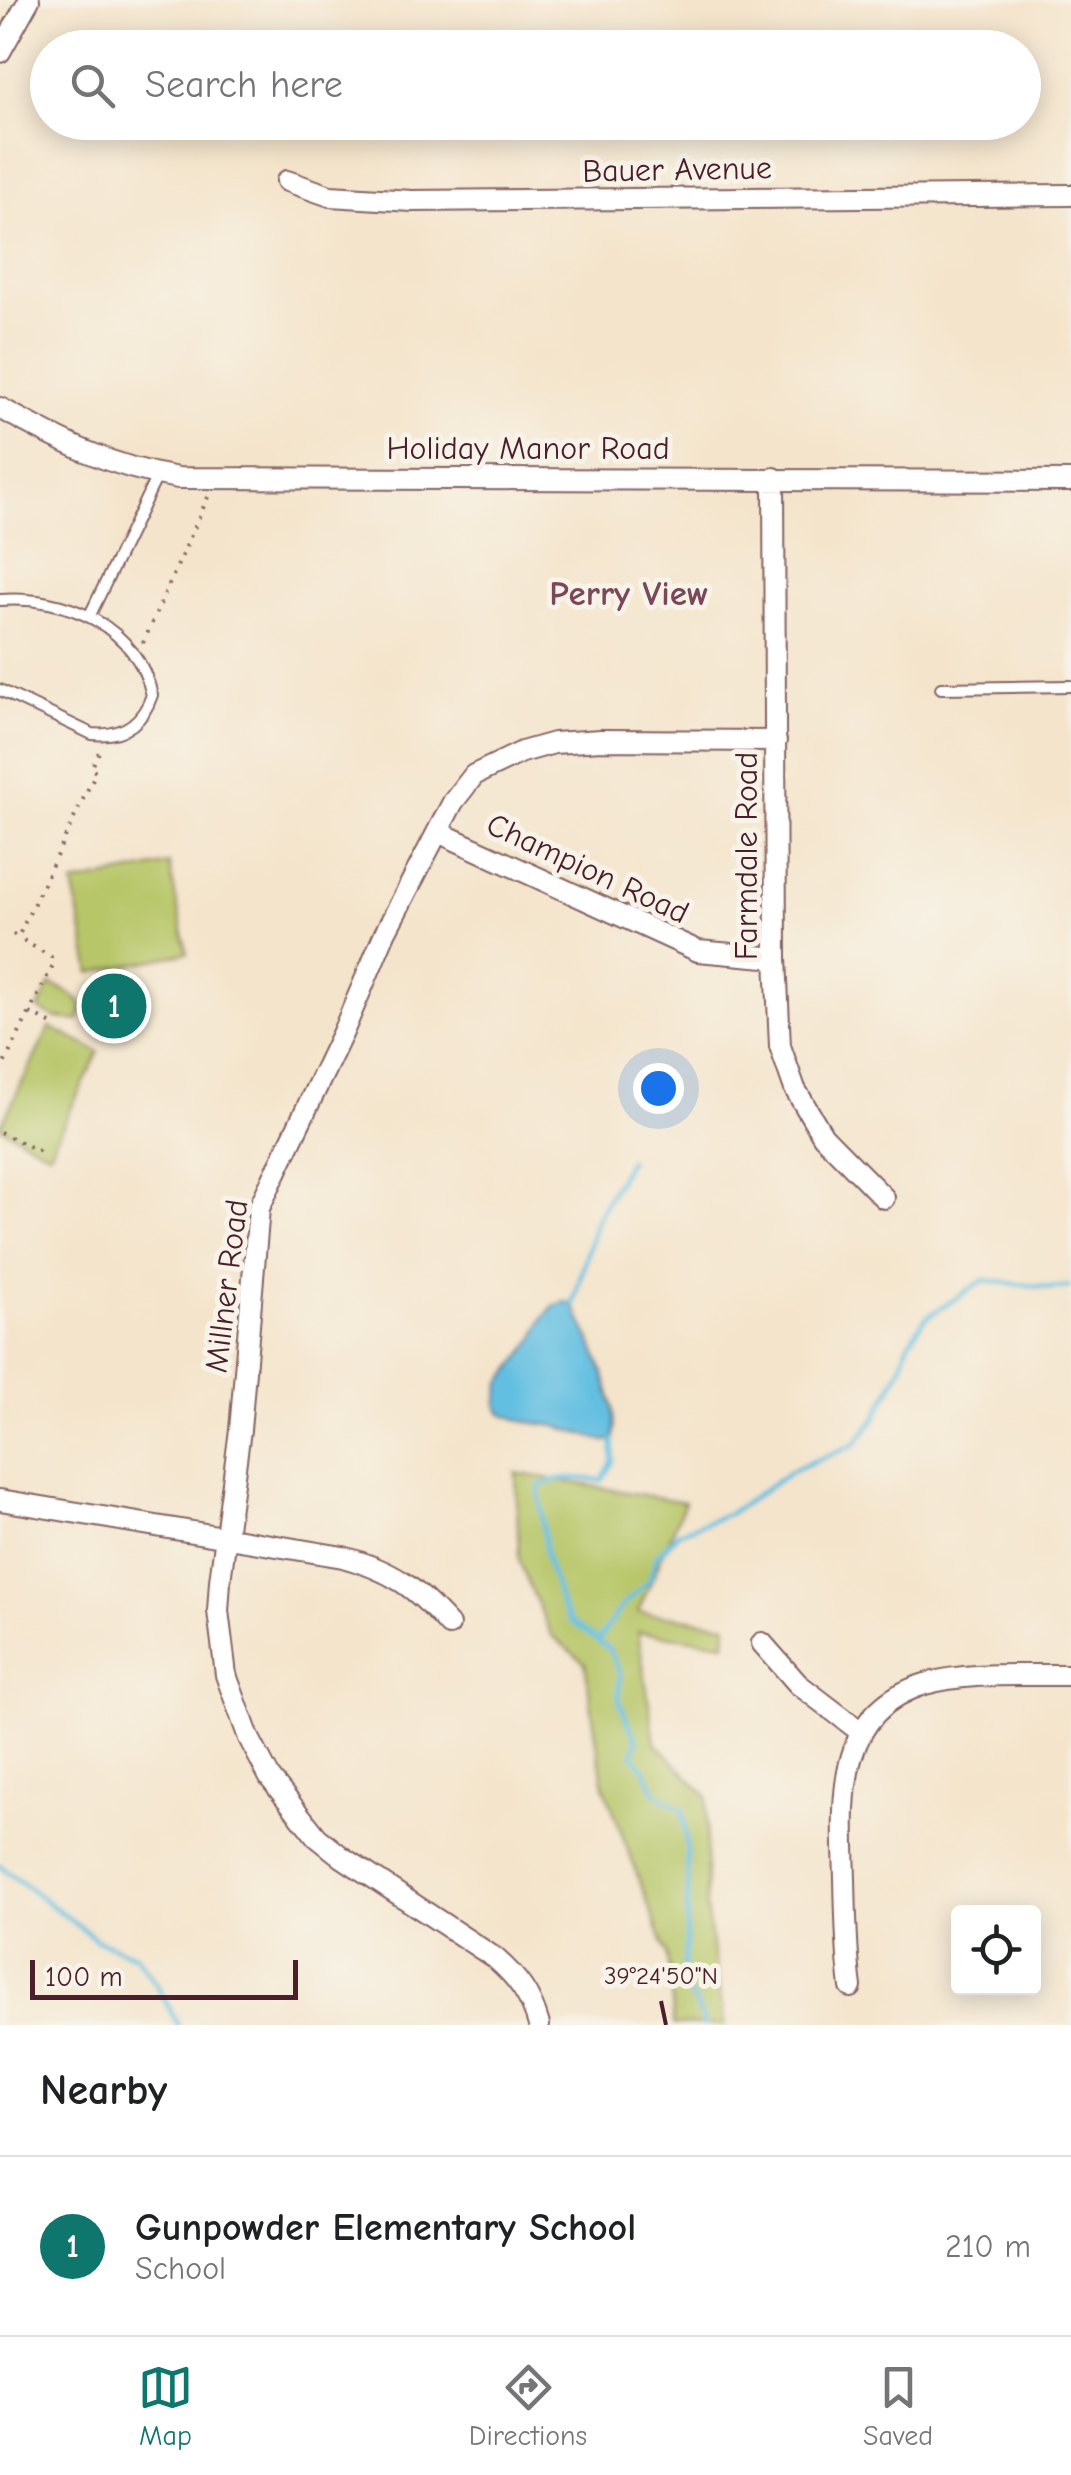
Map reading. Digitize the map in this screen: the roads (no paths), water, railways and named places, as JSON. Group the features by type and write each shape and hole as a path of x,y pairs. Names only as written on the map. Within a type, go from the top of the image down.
{"street":[{"path":"0,52 30,0"},
{"name":"Bauer Avenue","path":"287,180 330,196 412,201 1071,195"},
{"name":"Holiday Manor Road","path":"0,408 92,456 158,474 219,478 1071,481"},
{"name":"Farmdale Road","path":"774,478 776,958 780,1046 795,1089 823,1136 884,1198"},
{"name":"Millner Road","path":"539,2025 532,2001 516,1976 496,1958 317,1837 270,1778 236,1704 221,1648 218,1611 240,1430 259,1208 343,1032 384,933 453,802 474,775 522,752 554,743 776,741"},
{"name":"Champion Road","path":"438,832 698,951 776,958"},
{"path":"0,1500 344,1557 376,1566 422,1596 449,1625"},
{"path":"762,1643 798,1684 861,1732"},
{"path":"850,1987 842,1812 846,1772 861,1732 888,1703 922,1685 982,1676 1071,1676"}],"lane":[{"path":"90,615 158,474"},
{"path":"0,600 52,602 107,625 149,680 152,695 148,706 126,730 108,736 92,734 0,690"},
{"path":"941,688 1071,686"}],"water":[{"path":"573,1304 609,1390 615,1426 613,1440 522,1421 502,1413 497,1406 501,1383 533,1341 553,1306"}],"waterway":[{"path":"573,1304 597,1218 629,1160"},
{"path":"650,1579 657,1556 678,1533 730,1513 795,1469 854,1445 875,1419 900,1370 909,1342 926,1318 984,1280 1069,1287"},
{"path":"613,1440 613,1461 602,1480 562,1479 539,1487 546,1557 569,1620 609,1649 620,1673 619,1701 637,1741 633,1755 656,1793 683,1810 688,1896 682,1982 704,2025"},
{"path":"598,1640 623,1605 648,1582"},
{"path":"0,1866 97,1940 136,1956 178,2025"}],"place":[{"name":"Gunpowder Elementary School","path":"114,1006"}],"district":[{"name":"Perry View","path":"629,593"}]}
